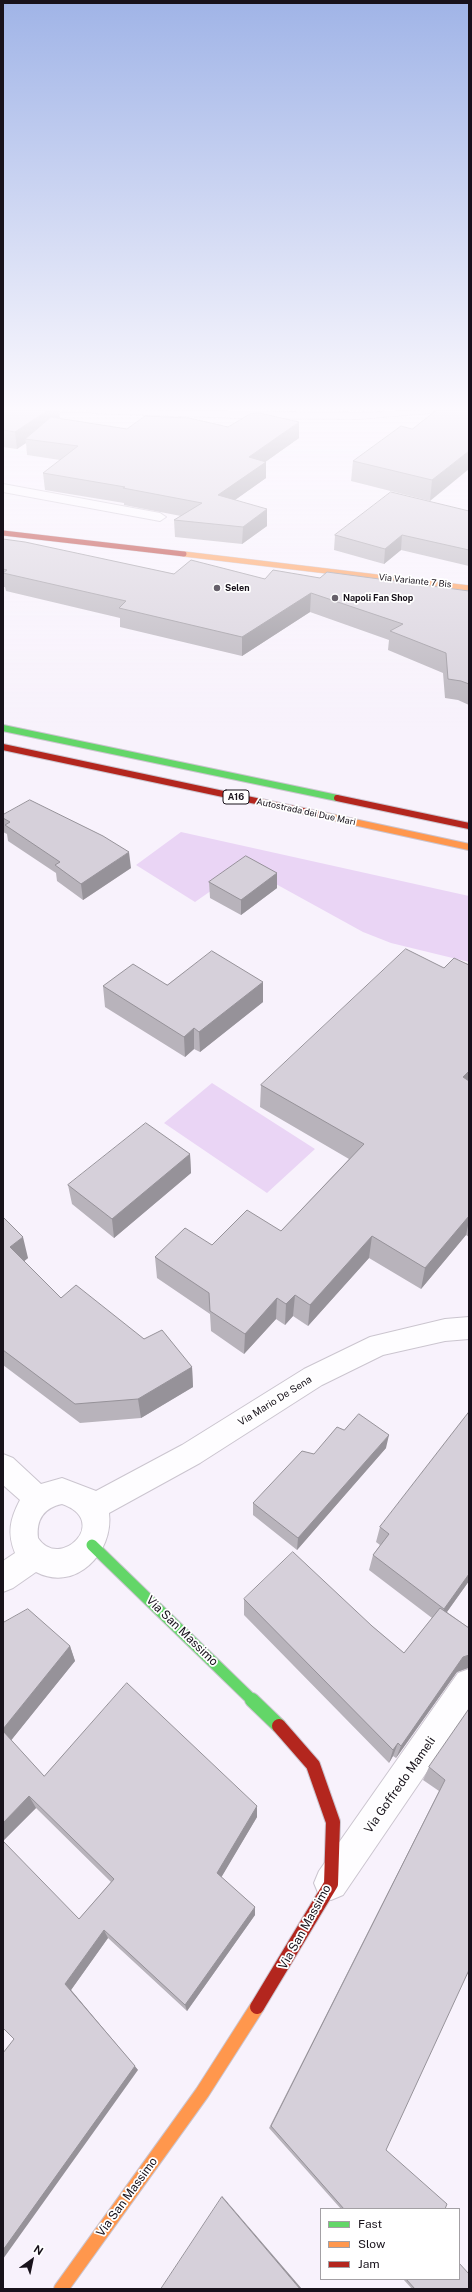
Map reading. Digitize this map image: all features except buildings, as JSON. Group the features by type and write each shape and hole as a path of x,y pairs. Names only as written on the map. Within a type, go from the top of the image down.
{"main road":[{"name":"Via Variante 7 Bis","path":"3,533 469,588"},
{"name":"Autostrada dei Due Mari","path":"3,728 469,826"},
{"name":"Autostrada dei Due Mari","path":"3,747 469,847"},
{"name":"Via San Massimo","path":"61,2289 202,2093 278,1975 331,1884 333,1822 313,1765 269,1714 92,1545"}],"street":[{"name":"Via Mario De Sena","path":"93,1507 191,1454 313,1377 379,1345 445,1330 469,1328"},
{"path":"3,1467 39,1500"},
{"path":"62,1491 75,1493 85,1498 93,1507 98,1519 97,1532 92,1545 80,1556 65,1563 49,1563 35,1556 27,1547 23,1535 24,1522 29,1510 39,1500 50,1494 62,1491"},
{"path":"3,1578 35,1556"},
{"name":"Via Goffredo Mameli","path":"331,1884 469,1684"}],"shaded area":[{"path":"181,832 469,896 469,962 391,943 363,932 245,867 195,902 136,865"},
{"path":"212,1083 315,1149 267,1193 164,1123"}],"traffic: fast":[{"path":"3,728 337,798"},
{"path":"92,1545 279,1726"}],"traffic: slow":[{"path":"184,554 469,588"},
{"path":"317,814 469,847"},
{"path":"61,2289 202,2093 257,2007"}],"traffic: jam":[{"path":"3,533 184,554"},
{"path":"3,747 317,814"},
{"path":"337,798 469,826"},
{"path":"257,2007 331,1884 333,1822 313,1765 279,1726"}],"place":[{"name":"Selen","path":"217,588"},
{"name":"Napoli Fan Shop","path":"335,598"}]}
